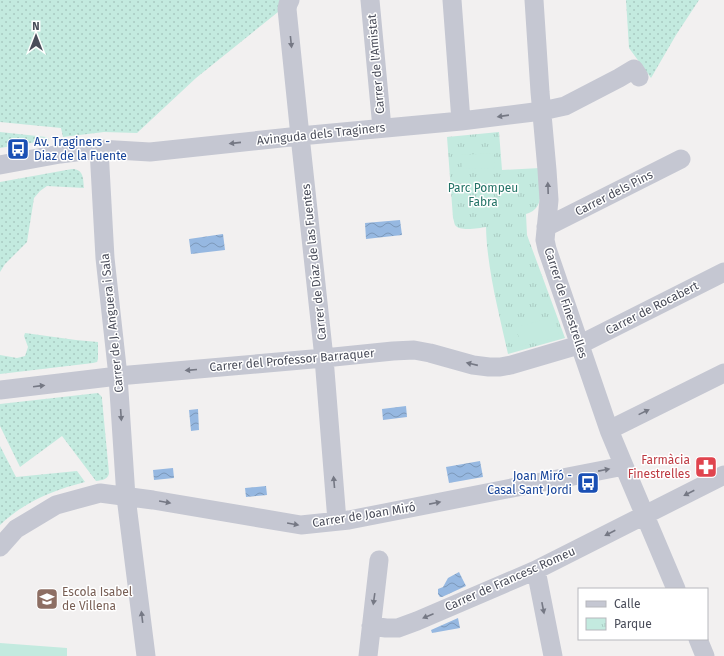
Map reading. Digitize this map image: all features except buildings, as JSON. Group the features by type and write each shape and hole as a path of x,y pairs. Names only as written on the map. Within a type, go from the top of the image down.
{"street":[{"name":"Carrer de l'Amistat","path":"370,0 382,128"},
{"path":"452,0 461,122"},
{"name":"Carrer de Finestrelles","path":"534,0 548,170 548,210 546,227 547,249 609,430 676,588"},
{"name":"Carrer de Díaz de las Fuentes","path":"289,2 287,9 324,358 337,521"},
{"name":"Avinguda dels Traginers","path":"0,165 60,154 99,149 150,152 382,128 461,122 542,110 565,106 619,78 633,68"},
{"name":"Carrer de J. Anguera i Sala","path":"99,149 105,258 118,376 126,497 146,656"},
{"name":"Carrer dels Pins","path":"546,227 681,159"},
{"name":"Carrer de Rocabert","path":"579,345 724,272"},
{"name":"Carrer del Professor Barraquer","path":"0,390 118,376 414,350 473,365 500,367 579,345"},
{"path":"609,430 724,373"},
{"name":"Carrer de Joan Miró","path":"0,546 16,529 56,505 100,493 153,500 301,525 366,517 624,466"},
{"name":"Carrer de Francesc Romeu","path":"371,626 398,628 417,621 536,570 724,475"},
{"path":"368,656 379,560"},
{"path":"536,570 553,656"},
{"path":"698,640 705,656"}],"green space":[{"path":"0,0 290,0 288,4 196,78 137,133 104,132 63,137 61,128 0,122"},
{"path":"626,0 699,0 676,35 651,78 629,48"},
{"path":"0,132 46,137 49,140 0,148"},
{"name":"Parc Pompeu Fabra","path":"499,132 502,170 540,168 540,201 532,212 526,214 527,235 565,338 508,354 491,275 486,227 465,229 457,227 454,223 447,137"},
{"path":"494,153 495,168 462,169 461,155"},
{"path":"76,169 81,173 84,188 47,186 40,191 34,198 27,242 5,264 0,272 0,182"},
{"path":"555,317 559,336 521,346 516,327"},
{"path":"25,333 98,342 97,362 0,374 0,355 17,358 25,356 28,347 24,336"},
{"path":"98,393 102,397 109,473 107,477 96,481 62,436 20,467 0,426 0,404"},
{"path":"0,446 16,477 77,471 85,482 50,493 29,503 0,525"},
{"path":"0,643 67,648 67,656 0,656"}],"water":[{"path":"400,220 402,235 366,239 365,223"},
{"path":"223,234 225,250 191,254 189,239"},
{"path":"406,406 407,417 383,420 382,409"},
{"path":"198,409 199,430 191,431 189,410"},
{"path":"480,461 483,477 449,483 446,467"},
{"path":"173,468 174,478 154,480 153,470"},
{"path":"266,486 267,495 246,497 245,488"},
{"path":"459,572 466,586 440,597 438,594 438,589 443,587 448,578"},
{"path":"458,618 460,628 432,633 431,630"}],"place":[{"name":"Av. Traginers - Diaz de la Fuente","path":"18,149"},
{"name":"Farmàcia Finestrelles","path":"706,467"},
{"name":"Joan Miró - Casal Sant Jordi","path":"588,483"},
{"name":"Escola Isabel de Villena","path":"47,599"}]}
